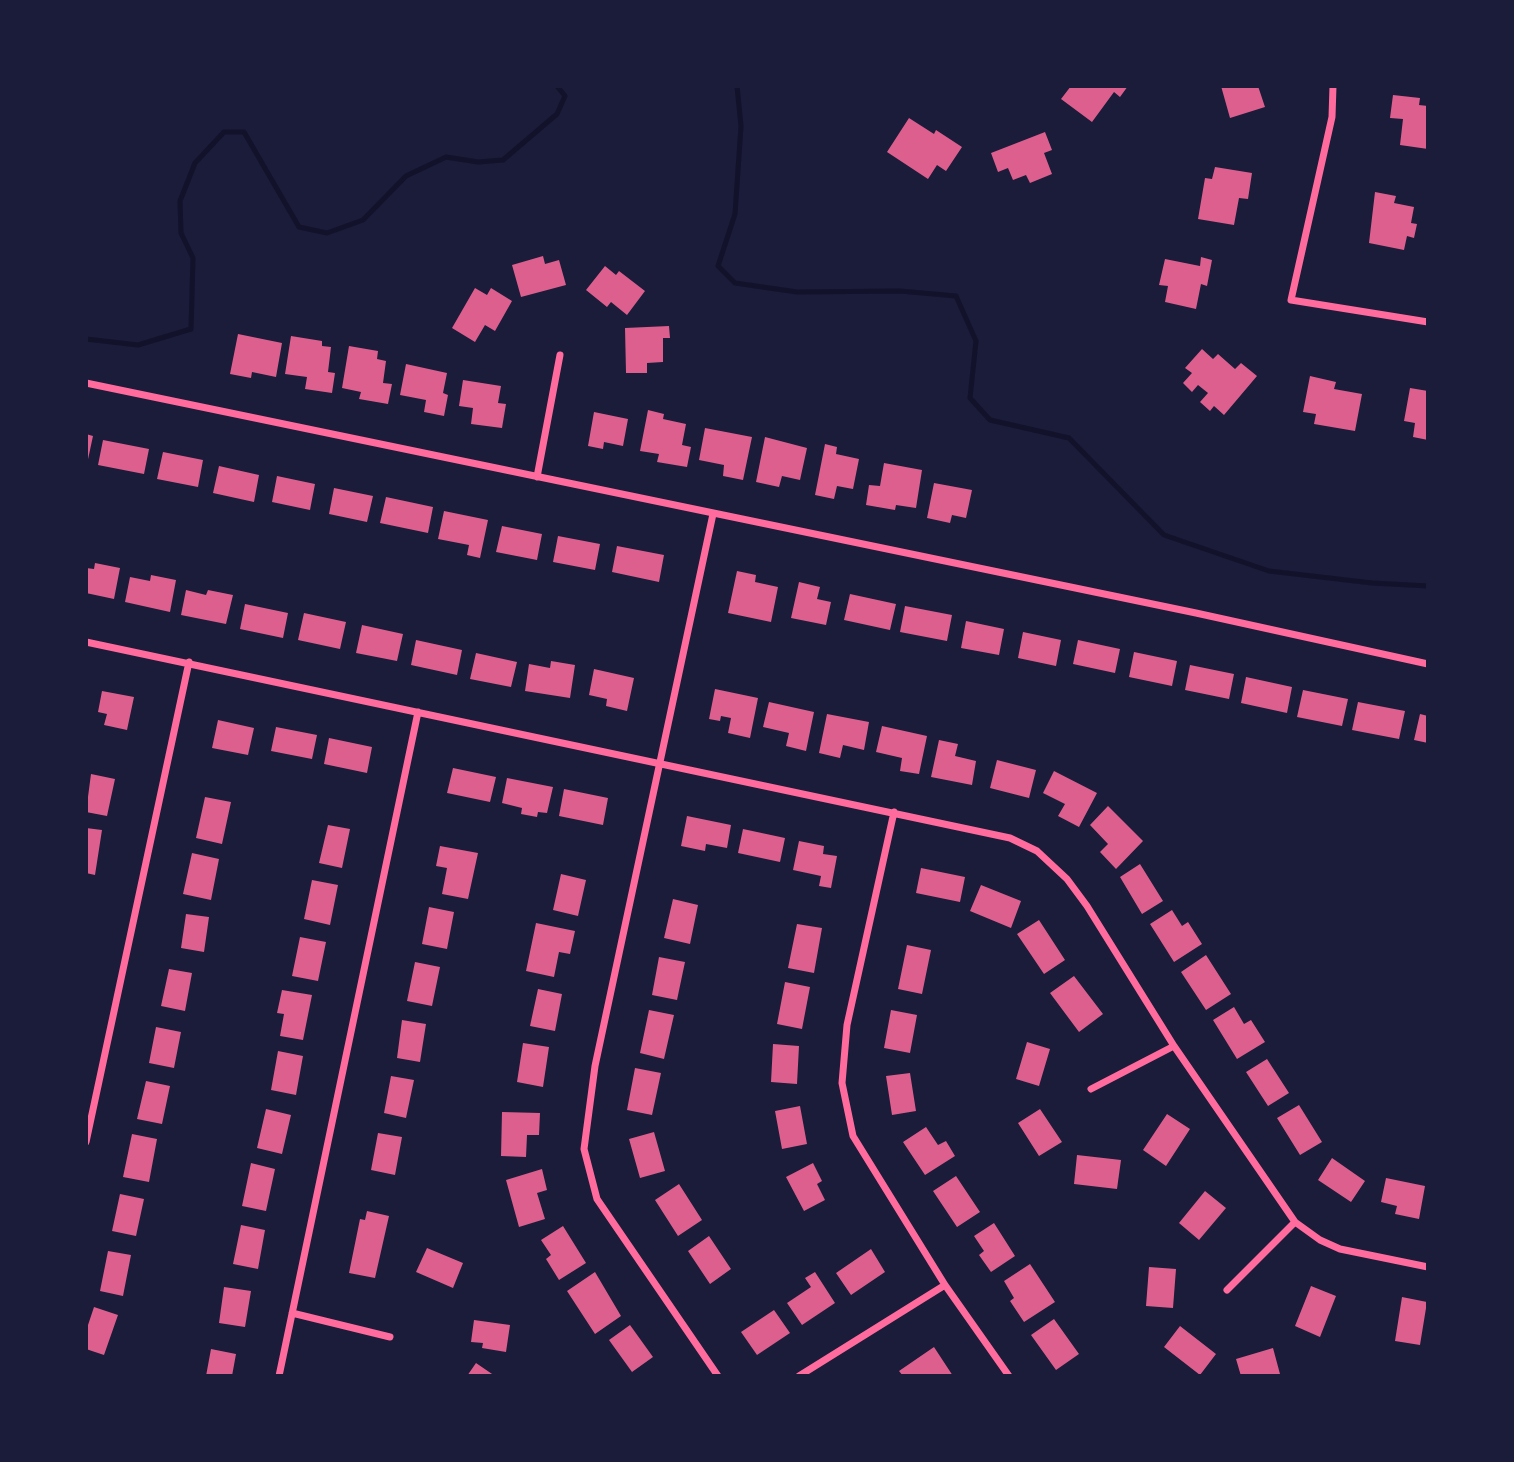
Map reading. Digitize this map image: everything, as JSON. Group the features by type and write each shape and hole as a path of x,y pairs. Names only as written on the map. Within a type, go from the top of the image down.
{"street":[{"path":"1333,86 1332,117 1291,300 1428,322"},
{"path":"537,477 560,355"},
{"path":"86,383 1428,664"},
{"path":"713,514 594,1066 584,1149 597,1199 718,1376"},
{"path":"86,642 1010,838 1037,851 1066,879 1087,906 1174,1046 1295,1222 1320,1240 1340,1249 1428,1267"},
{"path":"86,1142 190,663"},
{"path":"279,1376 418,712"},
{"path":"894,812 847,1025 842,1083 853,1136 945,1285 1009,1376"},
{"path":"1091,1089 1174,1046"},
{"path":"1227,1290 1295,1222"},
{"path":"799,1376 945,1285"},
{"path":"292,1313 390,1337"}],"building":[{"path":"1071,86 1128,86 1120,97 1114,92 1092,122 1061,99"},
{"path":"1221,86 1258,86 1265,107 1230,118"},
{"path":"1393,95 1420,98 1419,105 1428,106 1428,149 1400,145 1403,119 1390,118"},
{"path":"909,118 934,134 936,130 962,147 946,171 937,165 928,179 887,152"},
{"path":"1045,132 1052,150 1044,153 1052,174 1030,183 1026,175 1013,180 1008,168 998,172 991,153"},
{"path":"1215,167 1252,173 1248,199 1239,198 1234,225 1198,219 1205,178 1212,179"},
{"path":"1375,192 1396,196 1394,203 1414,207 1411,223 1417,224 1414,238 1407,236 1404,250 1369,243"},
{"path":"543,256 545,264 559,260 566,285 521,297 512,265"},
{"path":"1201,257 1212,260 1207,286 1201,284 1196,309 1165,302 1168,286 1159,285 1165,259 1200,266"},
{"path":"605,266 616,275 619,271 645,291 627,315 611,302 607,307 586,290"},
{"path":"475,288 487,295 491,288 512,301 495,331 485,325 475,342 452,328"},
{"path":"669,326 670,338 663,338 663,362 647,363 647,373 626,373 625,328"},
{"path":"238,334 282,343 276,377 252,372 251,378 230,374"},
{"path":"291,336 322,341 322,346 331,347 328,372 335,373 332,393 305,389 307,377 285,374"},
{"path":"349,346 378,351 377,359 386,361 383,383 392,384 388,404 359,399 361,392 342,388"},
{"path":"1202,349 1213,359 1218,354 1235,369 1241,363 1257,376 1224,415 1214,406 1210,411 1200,402 1208,393 1198,385 1192,392 1183,383 1192,373 1185,368"},
{"path":"406,364 447,373 443,393 448,395 444,416 424,412 426,400 400,395"},
{"path":"1310,376 1336,382 1334,389 1362,394 1355,431 1314,424 1316,414 1303,412"},
{"path":"463,380 501,386 498,403 506,404 502,428 471,424 473,408 459,406"},
{"path":"1410,388 1428,391 1428,440 1413,437 1415,423 1404,421"},
{"path":"648,410 664,414 663,419 686,424 682,445 691,447 687,467 657,462 659,454 640,451"},
{"path":"594,412 628,419 623,446 604,442 603,449 588,446"},
{"path":"705,428 752,437 743,480 723,476 724,465 699,460"},
{"path":"86,434 93,436 87,464 86,464"},
{"path":"765,437 807,448 800,480 782,476 779,487 756,482"},
{"path":"103,440 149,449 144,474 98,465"},
{"path":"825,444 837,447 836,454 859,459 853,489 837,486 834,499 815,495"},
{"path":"163,452 203,460 198,487 157,479"},
{"path":"884,463 922,470 916,508 896,505 895,510 866,505 869,485 880,486"},
{"path":"219,466 259,475 254,502 213,493"},
{"path":"277,476 315,484 310,510 272,502"},
{"path":"934,483 972,490 966,518 952,515 950,523 927,518"},
{"path":"334,488 373,496 367,522 329,514"},
{"path":"386,497 433,507 428,533 380,523"},
{"path":"444,511 488,520 480,558 467,555 469,545 438,539"},
{"path":"502,526 542,534 537,560 496,552"},
{"path":"558,536 600,544 595,570 553,562"},
{"path":"617,546 664,555 659,582 612,572"},
{"path":"95,563 120,568 114,599 86,593 86,568 94,569"},
{"path":"737,571 756,575 755,582 778,587 771,622 728,613"},
{"path":"151,575 176,580 170,612 125,602 130,577 150,581"},
{"path":"799,582 820,587 817,599 831,602 826,625 791,618"},
{"path":"186,590 206,595 208,590 233,595 226,624 181,615"},
{"path":"850,594 896,604 890,630 844,620"},
{"path":"245,604 288,613 283,638 240,629"},
{"path":"905,606 952,615 947,641 900,632"},
{"path":"304,613 346,622 340,649 298,640"},
{"path":"966,621 1004,629 999,655 961,648"},
{"path":"362,625 403,634 397,661 356,653"},
{"path":"1023,632 1061,640 1056,666 1018,658"},
{"path":"416,640 462,650 457,675 411,665"},
{"path":"1078,640 1120,649 1115,673 1073,664"},
{"path":"1134,652 1177,661 1172,686 1129,677"},
{"path":"476,653 517,662 511,687 470,679"},
{"path":"551,661 575,665 570,698 525,691 529,664 550,668"},
{"path":"1190,665 1234,674 1229,699 1185,690"},
{"path":"594,669 634,678 627,711 606,706 607,699 589,695"},
{"path":"1246,677 1292,687 1287,713 1241,703"},
{"path":"715,689 758,698 750,738 728,733 731,718 721,716 720,721 709,719"},
{"path":"1303,690 1348,699 1342,726 1297,717"},
{"path":"102,691 134,697 127,730 104,725 107,714 98,712"},
{"path":"769,702 814,712 806,751 786,746 789,733 763,727"},
{"path":"1358,702 1405,711 1399,739 1352,730"},
{"path":"827,714 869,722 864,750 843,745 840,758 819,753"},
{"path":"1420,714 1428,716 1428,743 1414,740"},
{"path":"218,720 254,728 248,755 212,748"},
{"path":"882,726 927,736 919,774 900,771 902,758 876,752"},
{"path":"276,727 317,735 312,759 271,751"},
{"path":"329,738 372,747 367,773 324,764"},
{"path":"939,740 958,744 955,756 976,761 972,785 931,777"},
{"path":"997,760 1036,770 1029,798 990,788"},
{"path":"453,768 496,777 490,802 447,793"},
{"path":"1054,771 1097,793 1079,827 1058,816 1065,804 1043,793"},
{"path":"91,774 115,779 107,816 86,812"},
{"path":"507,778 553,787 547,813 538,812 537,817 521,814 522,808 502,803"},
{"path":"564,789 608,798 603,825 559,816"},
{"path":"205,797 231,802 222,844 196,838"},
{"path":"1108,806 1143,841 1116,869 1100,852 1108,844 1090,825"},
{"path":"687,816 731,825 727,848 706,844 705,851 681,846"},
{"path":"328,825 350,829 342,868 319,863"},
{"path":"86,828 102,830 95,875 86,873"},
{"path":"743,829 785,838 780,862 738,853"},
{"path":"799,841 824,846 823,854 837,856 831,888 819,886 821,876 793,870"},
{"path":"440,846 478,853 468,899 442,894 447,868 436,866"},
{"path":"192,853 219,859 211,900 183,894"},
{"path":"1140,864 1163,901 1142,914 1120,877"},
{"path":"921,868 965,877 960,902 916,893"},
{"path":"561,874 586,880 578,916 553,910"},
{"path":"312,880 338,885 330,925 304,919"},
{"path":"981,885 1021,901 1011,928 970,911"},
{"path":"673,899 698,905 690,944 664,938"},
{"path":"429,907 454,912 447,949 422,944"},
{"path":"1172,910 1182,926 1188,922 1202,944 1174,962 1150,924"},
{"path":"186,914 209,917 204,952 181,948"},
{"path":"1039,920 1065,960 1044,974 1017,934"},
{"path":"536,923 575,931 570,954 559,952 554,977 526,971"},
{"path":"797,924 822,928 814,973 788,968"},
{"path":"300,937 326,942 318,981 292,976"},
{"path":"907,945 931,950 922,994 898,989"},
{"path":"1206,955 1231,994 1206,1010 1181,972"},
{"path":"659,957 685,962 677,1000 652,995"},
{"path":"415,962 440,967 432,1006 407,1001"},
{"path":"169,969 192,973 185,1011 161,1006"},
{"path":"1074,976 1103,1014 1079,1032 1050,993"},
{"path":"785,982 810,987 802,1029 777,1024"},
{"path":"538,989 562,994 555,1031 530,1026"},
{"path":"282,990 312,995 303,1040 280,1036 284,1014 277,1013"},
{"path":"1234,1007 1244,1024 1251,1020 1265,1042 1237,1059 1213,1020"},
{"path":"649,1010 674,1015 664,1059 640,1053"},
{"path":"891,1010 917,1015 910,1053 884,1048"},
{"path":"402,1020 426,1024 420,1062 397,1058"},
{"path":"156,1027 181,1032 174,1068 149,1063"},
{"path":"1027,1042 1050,1049 1039,1086 1016,1079"},
{"path":"523,1043 549,1047 543,1087 517,1082"},
{"path":"773,1044 799,1046 797,1084 771,1082"},
{"path":"278,1051 303,1056 296,1095 271,1090"},
{"path":"1267,1059 1289,1093 1268,1106 1246,1072"},
{"path":"635,1068 661,1073 652,1115 627,1110"},
{"path":"910,1073 916,1111 892,1115 886,1076"},
{"path":"391,1076 414,1080 406,1118 384,1113"},
{"path":"146,1081 170,1086 162,1124 137,1119"},
{"path":"1299,1105 1322,1142 1300,1155 1277,1118"},
{"path":"800,1106 807,1144 782,1149 775,1111"},
{"path":"266,1109 291,1115 282,1154 257,1148"},
{"path":"1040,1109 1062,1142 1039,1156 1018,1123"},
{"path":"502,1112 540,1113 539,1135 527,1135 526,1157 501,1156"},
{"path":"1167,1114 1190,1129 1166,1166 1143,1150"},
{"path":"926,1127 938,1145 946,1141 955,1156 925,1175 903,1142"},
{"path":"654,1132 665,1171 640,1178 629,1139"},
{"path":"378,1133 402,1137 395,1175 371,1170"},
{"path":"132,1134 157,1139 149,1182 123,1177"},
{"path":"1077,1155 1121,1160 1117,1189 1074,1184"},
{"path":"1332,1158 1365,1181 1351,1202 1318,1180"},
{"path":"251,1163 275,1169 266,1211 242,1206"},
{"path":"813,1163 822,1181 817,1184 825,1200 804,1211 786,1177"},
{"path":"542,1169 547,1190 537,1193 545,1219 519,1227 506,1180"},
{"path":"956,1176 980,1212 957,1227 933,1191"},
{"path":"1386,1178 1425,1186 1419,1219 1395,1214 1397,1206 1381,1202"},
{"path":"679,1184 702,1220 678,1236 655,1200"},
{"path":"1205,1191 1226,1208 1199,1240 1179,1223"},
{"path":"120,1194 144,1199 136,1236 112,1231"},
{"path":"367,1211 389,1216 375,1278 349,1273 360,1219 365,1220"},
{"path":"994,1223 1015,1256 991,1272 979,1255 984,1251 974,1236"},
{"path":"241,1225 265,1230 258,1269 233,1264"},
{"path":"563,1226 586,1263 559,1280 546,1259 551,1255 541,1240"},
{"path":"709,1236 731,1269 710,1284 688,1251"},
{"path":"427,1248 463,1263 453,1288 416,1272"},
{"path":"871,1249 885,1272 851,1295 836,1273"},
{"path":"108,1251 131,1255 123,1296 100,1291"},
{"path":"1030,1264 1055,1302 1024,1322 1010,1301 1014,1298 1004,1281"},
{"path":"1149,1267 1176,1269 1173,1308 1146,1306"},
{"path":"595,1272 621,1316 595,1334 567,1291"},
{"path":"815,1272 835,1303 802,1325 787,1303 811,1287 805,1278"},
{"path":"1311,1286 1336,1296 1320,1337 1295,1326"},
{"path":"224,1287 251,1291 245,1327 219,1323"},
{"path":"1402,1297 1427,1302 1420,1345 1395,1341"},
{"path":"94,1307 118,1315 104,1355 86,1349 86,1331"},
{"path":"774,1310 790,1333 757,1355 741,1332"},
{"path":"1054,1319 1079,1354 1056,1370 1031,1335"},
{"path":"474,1320 510,1325 506,1352 482,1348 483,1343 471,1342"},
{"path":"630,1325 653,1357 632,1372 609,1340"},
{"path":"1180,1326 1216,1354 1200,1375 1164,1347"},
{"path":"934,1347 953,1376 903,1376 899,1371"},
{"path":"1273,1348 1280,1374 1241,1376 1236,1359"},
{"path":"211,1349 236,1354 232,1376 206,1376"},
{"path":"476,1363 495,1376 467,1376"}],"waterway":[{"path":"86,339 138,345 191,329 193,258 181,233 180,201 195,163 224,132 244,132 299,227 327,233 363,220 406,176 446,157 478,162 503,160 557,114 565,96 557,86"},
{"path":"737,86 741,126 735,214 718,266 735,283 797,292 900,291 956,296 976,341 970,398 990,420 1069,438 1164,535 1269,571 1372,583 1428,586"}]}
